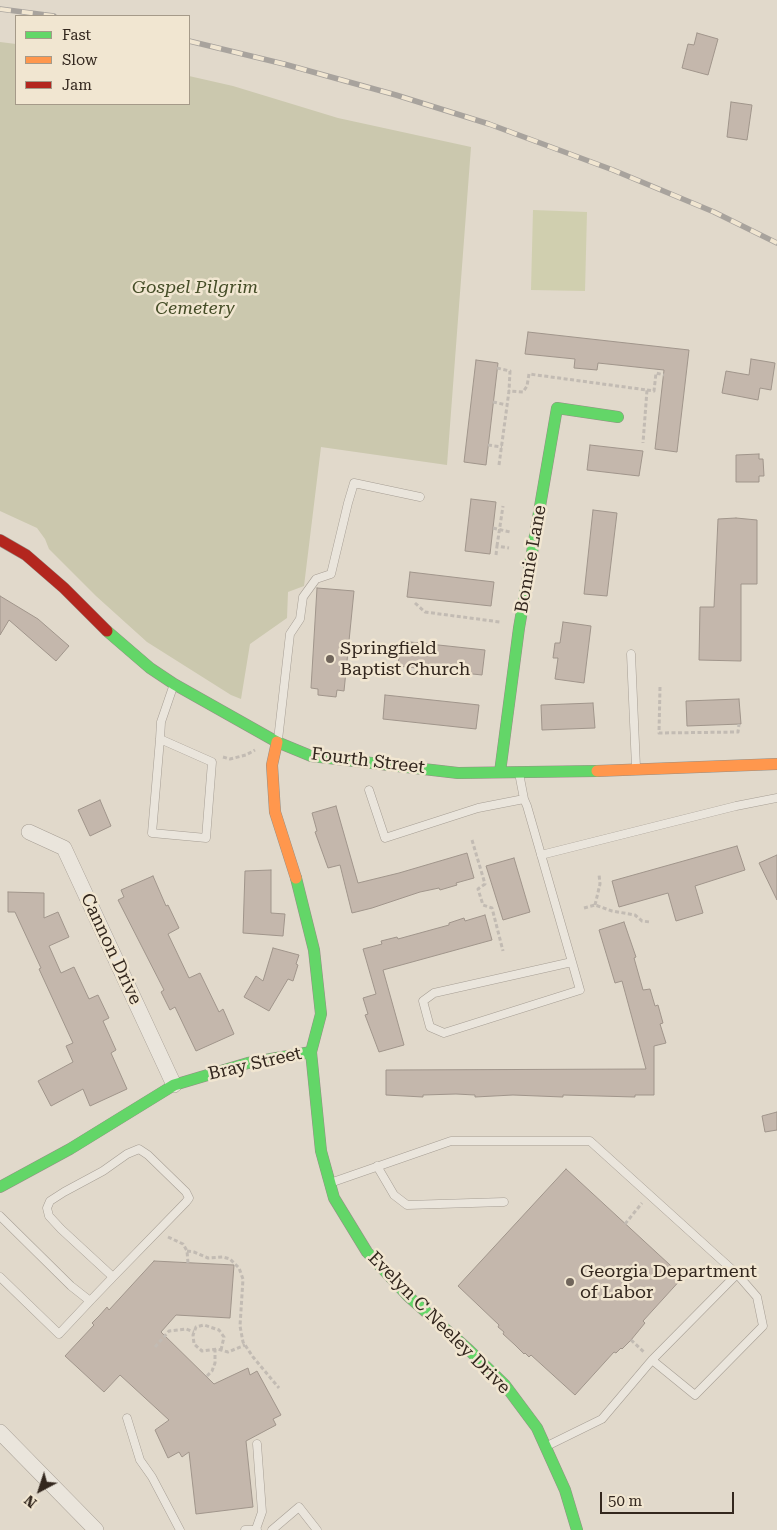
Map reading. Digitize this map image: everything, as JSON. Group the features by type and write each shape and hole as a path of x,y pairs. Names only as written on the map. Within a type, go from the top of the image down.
{"street":[{"name":"Bonnie Lane","path":"500,772 519,628 557,408 618,417"},
{"name":"Fourth Street","path":"0,540 26,555 64,588 125,647 174,684 277,742 311,756 458,772 636,770 777,764"},
{"name":"Bray Street","path":"0,1187 70,1149 174,1085 248,1062 311,1052 321,1014 314,950 299,889 275,812 272,764 277,742"},
{"name":"Cannon Drive","path":"29,832 64,848 174,1085"},
{"name":"Evelyn C Neeley Drive","path":"311,1052 321,1152 334,1198 367,1252 408,1296 505,1385 537,1428 565,1490 577,1530"},
{"path":"0,1432 96,1530"}],"lane":[{"path":"277,742 290,634 300,619 303,597 316,579 331,574 354,483 420,497"},
{"path":"631,654 636,770"},
{"path":"160,739 212,762 206,838 152,833 161,722 174,684"},
{"path":"519,772 524,799 541,855 572,962 580,990 444,1033 430,1026 423,1001 434,993 572,962"},
{"path":"369,790 385,838 478,808 524,799"},
{"path":"541,855 736,806 777,798"},
{"path":"330,1182 450,1141 590,1141 737,1274 757,1297 763,1326 695,1395 652,1360"},
{"path":"0,1277 59,1334 189,1198 186,1192 148,1155 139,1149 127,1154 102,1171 64,1192 50,1202 47,1208 49,1216 61,1229 112,1277"},
{"path":"377,1166 394,1195 407,1205 504,1202"},
{"path":"0,1216 65,1279 90,1300"},
{"path":"546,1446 602,1419 652,1360 737,1274"},
{"path":"127,1418 140,1460 152,1477 180,1530"},
{"path":"245,1530 257,1529 262,1512 257,1444"},
{"path":"272,1530 299,1507 317,1530"}],"path":[{"path":"497,368 510,371 509,391"},
{"path":"647,390 654,391 656,373 664,375"},
{"path":"493,402 507,405"},
{"path":"488,444 502,447"},
{"path":"496,555 502,506"},
{"path":"493,528 510,532"},
{"path":"497,546 509,548"},
{"path":"415,603 425,612 500,622"},
{"path":"660,687 659,733 738,732 739,724"},
{"path":"216,756 230,759 246,755 255,750"},
{"path":"472,840 484,884 478,889 483,905 492,908 503,951"},
{"path":"595,906 600,884 599,874"},
{"path":"584,908 595,906 635,915 642,921 650,922"},
{"path":"625,1224 632,1213"},
{"path":"167,1236 183,1244 187,1251 188,1263"},
{"path":"187,1251 208,1258 223,1257 230,1259 239,1268 242,1279 240,1326 243,1342 253,1358 279,1388"},
{"path":"221,1350 224,1337 219,1330 204,1325 196,1326 194,1344 202,1351 215,1349 228,1352 245,1345"},
{"path":"154,1347 169,1331 186,1329 194,1332"},
{"path":"632,1340 645,1354"},
{"path":"207,1376 212,1371 215,1363 215,1349"}],"green space":[{"name":"Gospel Pilgrim Cemetery","path":"0,42 15,44 15,105 190,105 190,76 233,86 338,118 471,147 447,465 321,447 304,586 288,592 287,618 250,644 241,699 231,695 147,642 96,596 49,549 37,528 0,511"},
{"path":"533,210 587,212 585,291 531,290"}],"building":[{"path":"697,33 718,39 708,75 682,68 688,44 694,45"},
{"path":"731,102 752,105 747,140 727,137"},
{"path":"528,332 689,350 677,452 655,449 664,370 598,363 597,370 574,368 575,359 525,354"},
{"path":"751,359 775,363 771,390 760,388 758,400 722,393 726,371 749,375"},
{"path":"476,360 498,363 486,465 464,462"},
{"path":"590,445 643,451 639,476 587,470"},
{"path":"759,454 759,459 763,459 764,476 759,476 759,482 736,482 736,455"},
{"path":"471,499 496,502 490,554 465,551"},
{"path":"593,510 617,513 607,596 584,594"},
{"path":"718,519 757,520 757,584 741,584 741,661 699,660 700,607 714,607"},
{"path":"410,572 494,582 491,606 407,597"},
{"name":"Springfield Baptist Church","path":"317,588 354,591 344,691 337,690 336,697 318,695 318,689 311,688"},
{"path":"0,596 38,619 69,646 56,661 9,620 0,635"},
{"path":"563,622 591,626 584,683 555,679 558,658 553,658 555,643 560,643"},
{"path":"401,641 485,650 482,675 398,666"},
{"path":"385,695 479,705 476,729 383,719"},
{"path":"739,699 741,724 687,726 686,701"},
{"path":"593,703 595,728 542,730 541,705"},
{"path":"100,800 111,826 90,836 78,810"},
{"path":"336,806 358,883 467,853 474,878 440,890 439,888 420,892 352,913 340,865 328,868 315,832 317,831 312,813"},
{"path":"737,846 745,870 695,886 703,913 676,921 668,893 619,907 612,881"},
{"path":"777,855 777,900 759,863"},
{"path":"514,858 530,912 503,920 486,866"},
{"path":"271,870 271,913 285,914 283,936 243,933 245,871"},
{"path":"153,876 166,906 168,905 179,928 168,934 189,978 200,973 219,1012 223,1009 234,1034 196,1051 175,1007 170,1010 161,992 164,990 118,900 124,897 121,890"},
{"path":"8,892 44,893 44,918 58,912 69,937 49,946 61,973 74,967 89,999 98,995 109,1018 103,1021 116,1050 111,1053 127,1089 90,1106 83,1089 51,1106 38,1081 73,1062 66,1046 73,1043 15,912 8,912"},
{"path":"485,915 492,940 383,970 404,1045 379,1052 365,1015 368,1014 363,998 376,994 363,949 382,944 381,941 397,937 398,939 449,925 449,923 464,918 465,921"},
{"path":"624,922 636,957 634,958 643,990 650,989 655,1006 658,1005 663,1023 660,1024 666,1043 654,1046 654,1095 635,1095 635,1097 513,1095 475,1097 475,1095 456,1094 423,1095 423,1097 386,1095 386,1070 646,1069 622,981 615,983 599,930"},
{"path":"273,948 299,955 293,981 288,979 269,1011 244,997 256,976 263,981"},
{"path":"777,1112 777,1130 765,1132 762,1116"},
{"name":"Georgia Department of Labor","path":"566,1169 683,1277 643,1321 645,1323 631,1340 622,1349 616,1353 614,1352 575,1395 531,1355 529,1357 524,1354 503,1334 504,1332 498,1327 499,1325 458,1286"},
{"path":"154,1261 234,1265 230,1318 176,1315 161,1332 214,1384 248,1368 250,1375 257,1371 281,1415 273,1419 276,1425 246,1441 253,1507 196,1514 189,1452 182,1457 179,1452 168,1458 155,1430 169,1420 120,1375 104,1392 65,1356 94,1325 92,1323 107,1307 109,1310"}],"railway":[{"path":"0,9 46,15"},
{"path":"190,41 284,64 396,95 489,124 613,170 714,212 777,243"}],"traffic: fast":[{"path":"500,772 519,628 557,408 618,417"},
{"path":"107,631 150,668 174,684 277,742 311,756 458,773 597,771"},
{"path":"0,1187 70,1149 174,1085 248,1063 311,1052 321,1014 314,950 296,878"},
{"path":"311,1052 321,1151 334,1198 367,1252 408,1296 505,1385 537,1428 565,1490 577,1530"}],"traffic: slow":[{"path":"277,742 272,765 275,812 296,878"},
{"path":"597,771 777,764"}],"traffic: jam":[{"path":"0,540 26,555 64,588 107,631"}],"place":[{"name":"Springfield Baptist Church","path":"330,659"},
{"name":"Georgia Department of Labor","path":"570,1282"}]}
